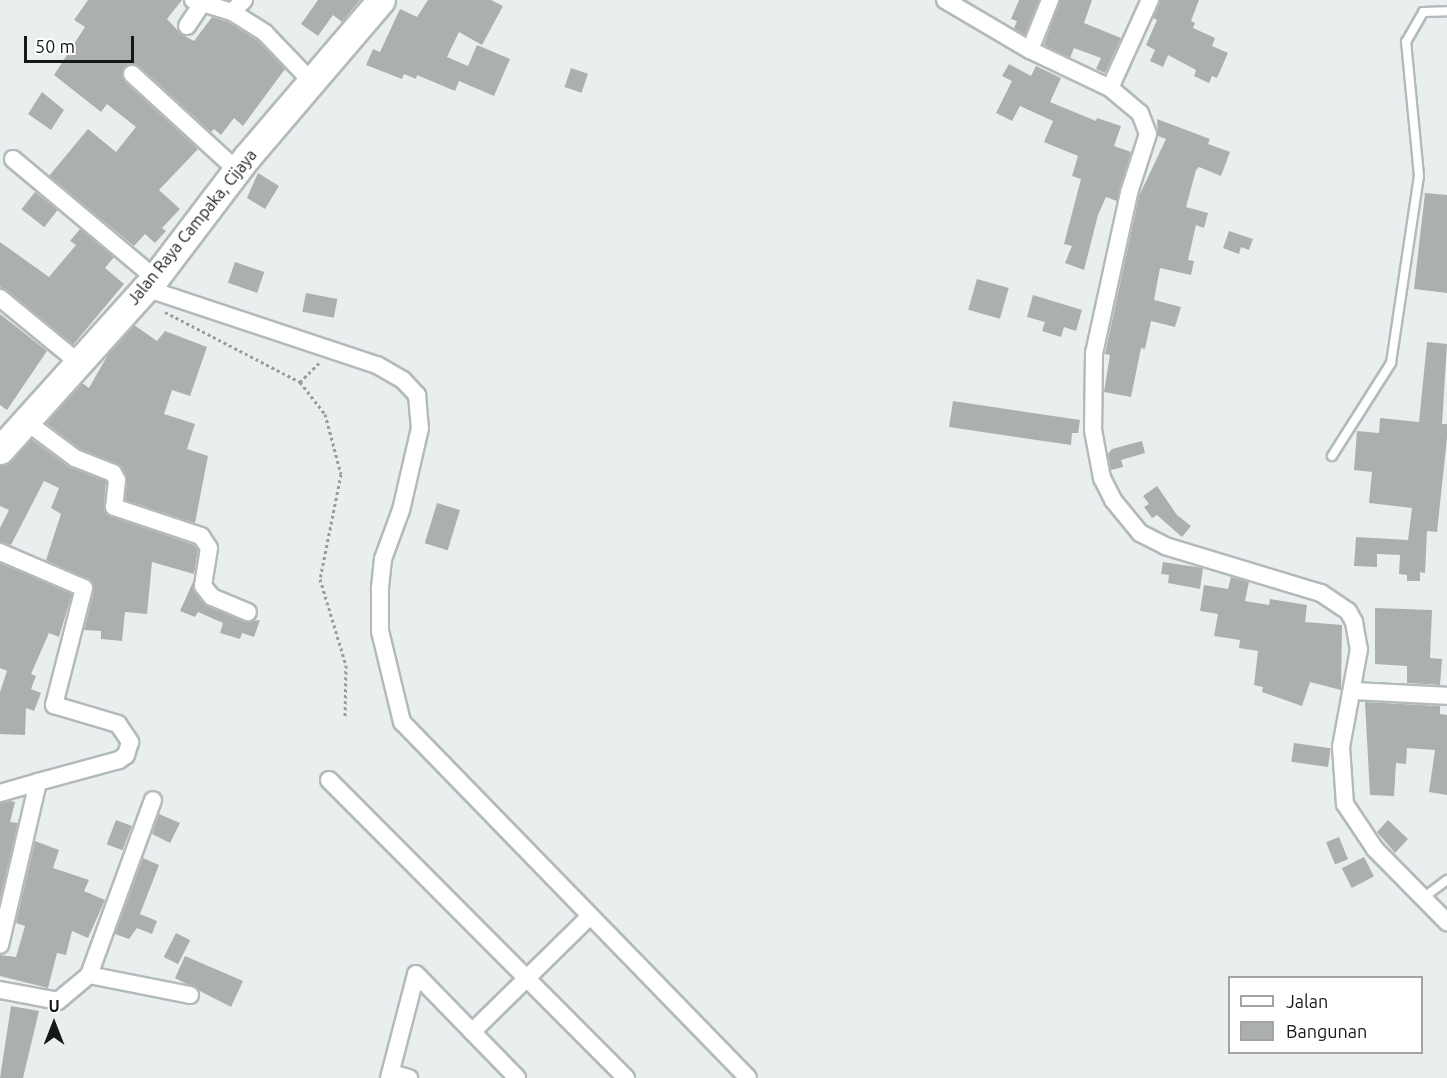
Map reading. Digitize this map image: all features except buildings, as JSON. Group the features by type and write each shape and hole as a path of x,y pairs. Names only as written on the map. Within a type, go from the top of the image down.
{"main road":[{"name":"Jalan Raya Campaka, Cijaya","path":"0,450 28,423 145,288 310,80 381,0"}],"street":[{"path":"232,12 244,0"},
{"path":"945,0 1030,51 1110,88 1133,104 1148,134 1129,193 1094,353 1093,430 1102,478 1134,527 1165,546 1265,573 1337,601 1348,611 1358,636 1358,667 1341,747 1345,804 1375,849 1447,922"},
{"path":"1030,51 1050,0"},
{"path":"1110,88 1150,0"},
{"path":"187,26 197,3 214,5 232,12 265,33 310,80"},
{"path":"132,74 238,171"},
{"path":"14,159 145,288 329,351 377,364 403,380 417,395 420,428 401,510 382,559 380,590 380,631 402,722 748,1078"},
{"path":"0,298 79,363"},
{"path":"28,423 75,458 113,473 117,480 114,507 201,536 209,548 203,586 212,597 248,612"},
{"path":"0,552 84,588 54,705 118,724 130,742 126,755 119,760 0,793"},
{"path":"1353,691 1447,696"},
{"path":"329,780 626,1078"},
{"path":"0,945 38,782"},
{"path":"0,990 58,1001 89,975 153,800"},
{"path":"472,1032 590,916"},
{"path":"409,1078 390,1075 416,974 517,1078"},
{"path":"89,975 190,995"}],"lane":[{"path":"1332,456 1391,363 1419,176 1406,42 1423,12 1447,11"},
{"path":"1423,898 1447,880"}],"path":[{"path":"145,288 300,382 325,414 341,474 320,579 346,665 345,717"},
{"path":"300,382 329,351"}]}
